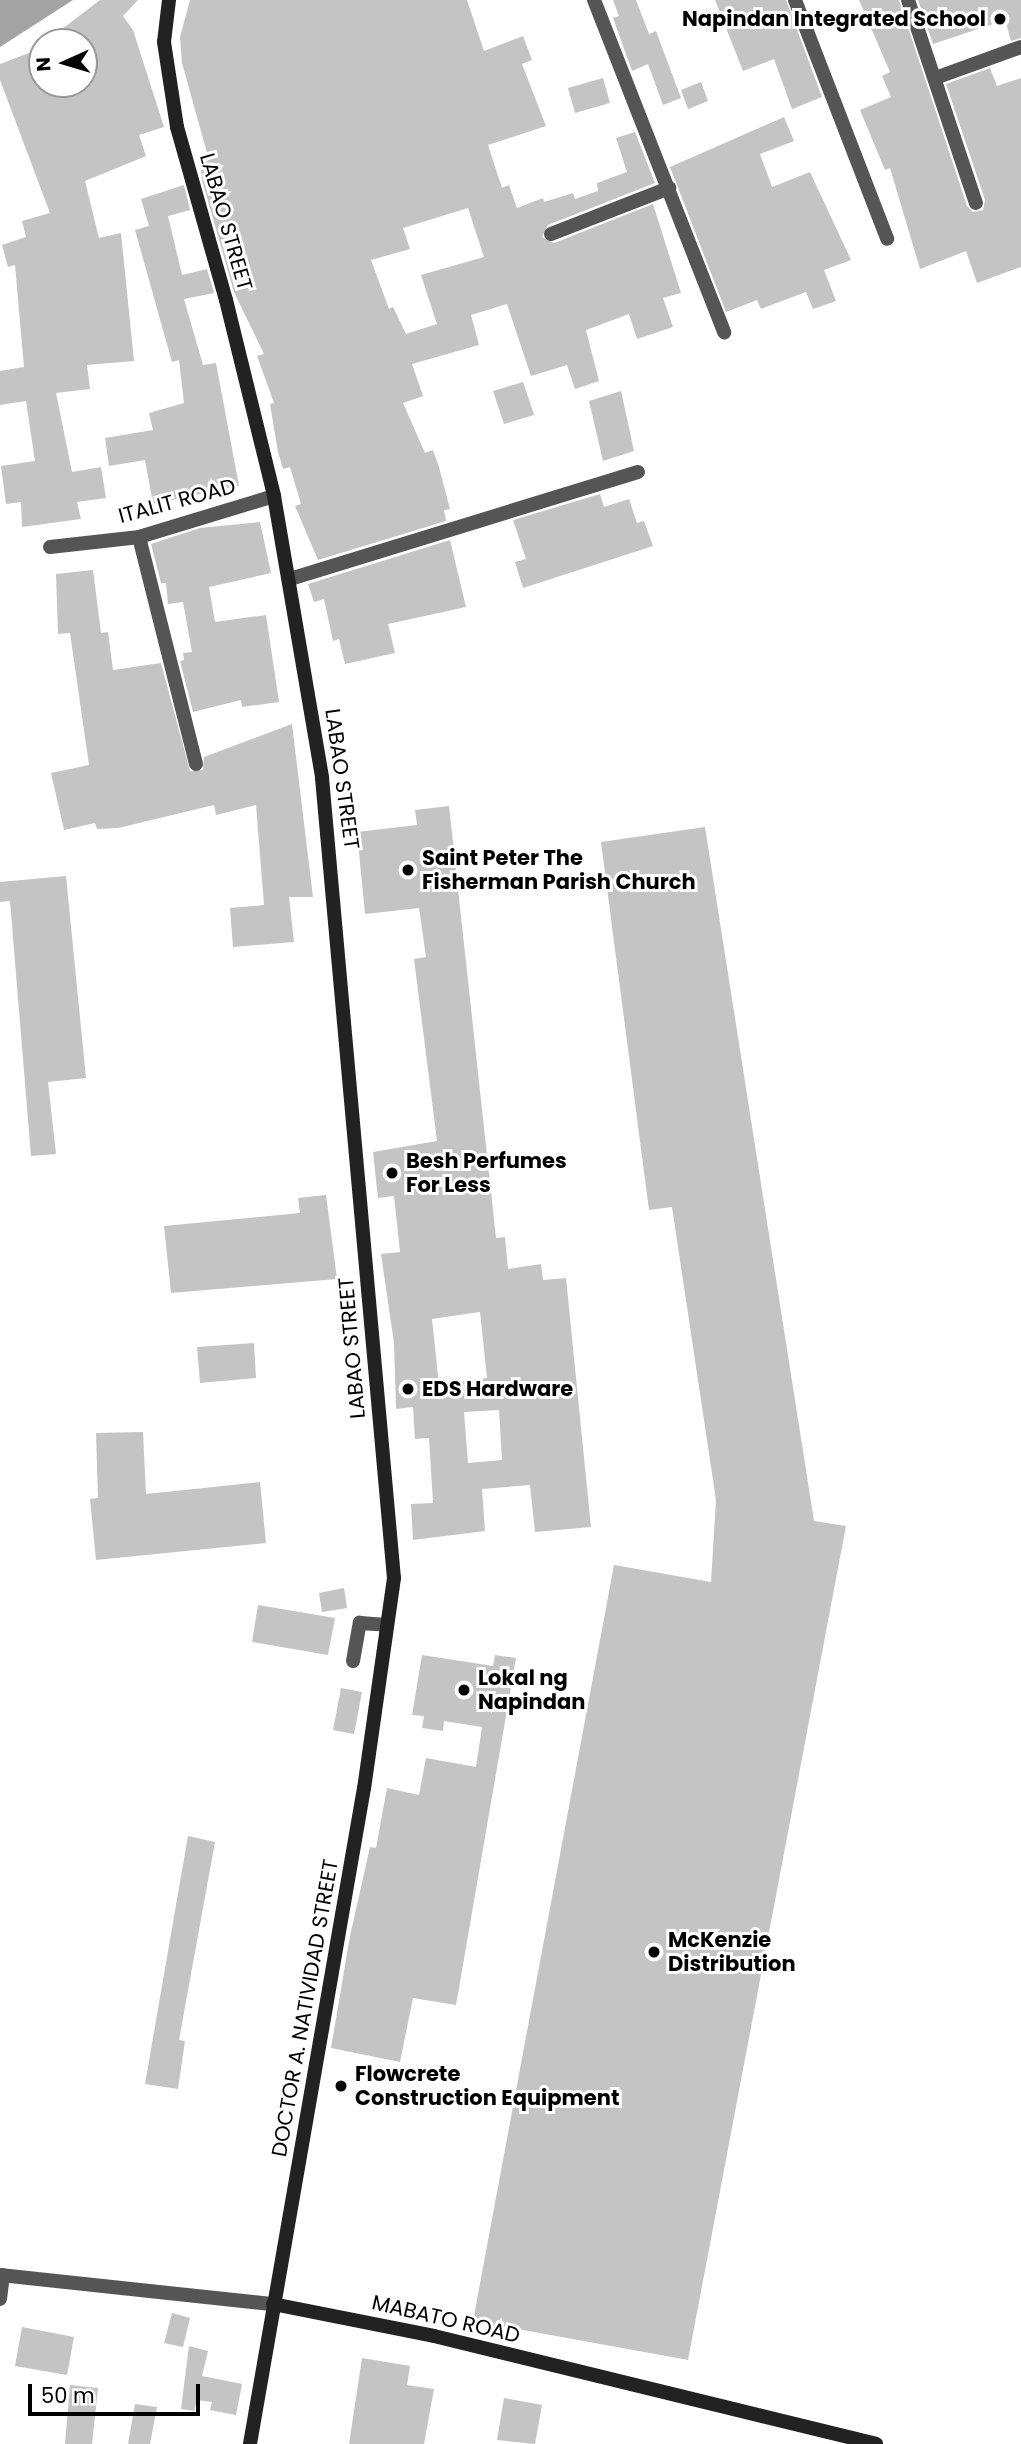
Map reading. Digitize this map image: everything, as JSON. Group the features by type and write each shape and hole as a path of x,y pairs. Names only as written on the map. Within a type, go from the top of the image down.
{"main road":[{"name":"LABAO STREET","path":"169,0 164,42 177,127 226,300 274,496 290,579 332,866 394,1578"},
{"name":"DOCTOR A. NATIVIDAD STREET","path":"250,2444 365,1788 394,1578"},
{"name":"MABATO ROAD","path":"273,2304 434,2336 876,2444"}],"street":[{"path":"594,0 724,332"},
{"path":"795,0 887,239"},
{"path":"908,0 937,78 976,203"},
{"path":"937,78 1021,47"},
{"path":"551,234 669,188"},
{"path":"290,579 638,472"},
{"name":"ITALIT ROAD","path":"50,547 139,537 274,496"},
{"path":"139,537 196,764"},
{"path":"353,1661 360,1623 387,1625"},
{"path":"0,2299 1,2275"},
{"name":"MABATO ROAD","path":"1,2275 273,2304"}],"shaded area":[{"path":"0,0 73,0 28,28 0,47"}],"building":[{"path":"100,0 138,0 123,16 133,30 164,127 139,135 146,156 85,181 99,238 121,233 134,361 87,365 90,389 56,393 72,472 101,467 106,498 77,502 81,519 22,527 21,502 6,504 1,466 35,461 26,401 0,405 0,371 24,367 15,265 8,267 2,245 26,237 22,221 50,213 0,80 0,64 28,53 28,98 98,98 98,28 63,28"},
{"path":"190,0 467,0 484,51 523,36 532,60 522,64 546,126 488,145 502,188 509,185 517,208 543,198 544,202 573,193 575,199 598,191 597,183 627,172 616,138 635,132 655,183 548,225 542,237 554,243 653,204 681,293 663,298 673,327 637,339 629,314 586,330 599,381 575,389 567,365 531,376 507,304 471,315 479,345 412,364 423,396 403,403 425,453 433,450 450,509 444,510 446,521 318,560 295,506 301,504 290,467 283,469 278,452 270,404 274,403 257,356 264,354 234,292 202,180 200,163 209,160 182,63 180,37","holes":["468,208 484,257 421,275 437,324 406,334 393,307 389,309 371,260 410,249 403,228"]},
{"path":"613,0 636,0 649,34 656,31 681,98 663,105 648,64 632,71 613,18 619,16"},
{"path":"715,0 786,0 822,97 792,109 774,59 743,71"},
{"path":"859,0 899,0 967,206 973,212 983,210 985,200 946,84 990,68 997,86 1021,78 1021,267 977,283 966,251 920,269 890,168 885,170 860,110 891,97 882,76 890,72"},
{"path":"918,0 1021,0 1021,38 1011,41 1005,20 933,44"},
{"path":"603,78 610,103 575,113 568,88"},
{"path":"701,82 708,101 688,109 681,90"},
{"path":"784,117 794,141 760,154 772,187 810,172 851,260 824,270 836,301 813,309 806,292 761,309 757,300 726,312 670,167"},
{"path":"184,185 190,210 168,216 182,275 207,269 214,293 184,299 203,365 216,363 239,486 153,504 145,460 109,466 105,438 153,430 149,413 184,403 179,360 172,362 135,230 149,226 141,199"},
{"path":"523,382 534,415 504,424 493,391"},
{"path":"621,391 634,451 603,461 589,401"},
{"path":"600,494 604,507 629,499 637,523 644,521 653,546 523,588 515,562 526,559 513,520"},
{"path":"260,522 271,573 209,587 215,622 266,615 279,702 242,707 241,700 193,712 180,661 184,660 183,653 192,652 183,602 168,604 166,583 161,583 151,544 200,528"},
{"path":"450,540 466,607 388,624 395,653 345,664 339,639 333,641 324,599 314,602 308,584"},
{"path":"93,570 101,633 108,632 113,670 161,663 190,771 203,770 204,757 292,724 313,897 289,897 294,942 233,947 230,908 264,905 256,805 216,815 214,805 118,828 97,829 95,823 64,830 51,773 89,765 70,633 58,634 56,574"},
{"path":"449,806 496,1238 505,1237 508,1269 541,1264 543,1280 566,1278 591,1527 535,1532 530,1485 482,1489 485,1531 413,1540 411,1504 433,1503 429,1438 415,1439 413,1407 396,1409 394,1343 381,1254 400,1252 394,1196 378,1198 373,1152 437,1141 414,959 426,957 419,908 365,914 357,832 417,825 415,810","holes":["480,1312 487,1378 439,1385 432,1319","499,1410 502,1460 468,1463 464,1412"]},
{"name":"McKenzie Distribution","path":"705,827 814,1521 846,1526 688,2360 473,2321 614,1565 711,1582 716,1500 672,1207 649,1210 601,842"},
{"path":"66,876 86,1078 48,1082 56,1154 31,1156 10,901 0,902 0,882"},
{"path":"326,1195 337,1279 171,1293 164,1226 300,1213 298,1198"},
{"path":"254,1343 256,1378 200,1383 197,1347"},
{"path":"143,1432 146,1494 260,1482 266,1543 96,1560 90,1499 98,1498 96,1433"},
{"path":"344,1588 347,1608 322,1612 319,1593"},
{"path":"258,1605 335,1618 328,1655 252,1642"},
{"path":"422,1655 493,1666 495,1655 516,1658 456,2005 413,1998 400,2062 331,2048 350,1936 370,1847 376,1848 387,1788 419,1795 426,1758 476,1767 482,1727 444,1721 443,1731 422,1728 424,1716 412,1715"},
{"path":"341,1688 362,1692 354,1734 333,1730"},
{"path":"188,1836 215,1842 179,2040 185,2041 178,2089 145,2084"},
{"path":"172,2313 190,2318 183,2347 164,2343"},
{"path":"22,2327 74,2337 67,2375 15,2366"},
{"path":"189,2346 208,2351 202,2376 242,2384 236,2415 210,2410 212,2402 197,2400 194,2411 181,2409"},
{"path":"362,2358 410,2366 407,2385 434,2389 424,2444 349,2444"},
{"path":"70,2385 98,2388 92,2444 65,2444"},
{"path":"504,2398 542,2405 535,2444 497,2440"},
{"path":"135,2404 157,2407 150,2444 128,2444"}],"place":[{"name":"Napindan Integrated School","path":"1000,19"},
{"name":"Saint Peter The Fisherman Parish Church","path":"408,870"},
{"name":"Besh Perfumes For Less","path":"392,1173"},
{"name":"EDS Hardware","path":"408,1389"},
{"name":"Lokal ng Napindan","path":"464,1690"},
{"name":"McKenzie Distribution","path":"654,1952"},
{"name":"Flowcrete Construction Equipment","path":"341,2086"}]}
